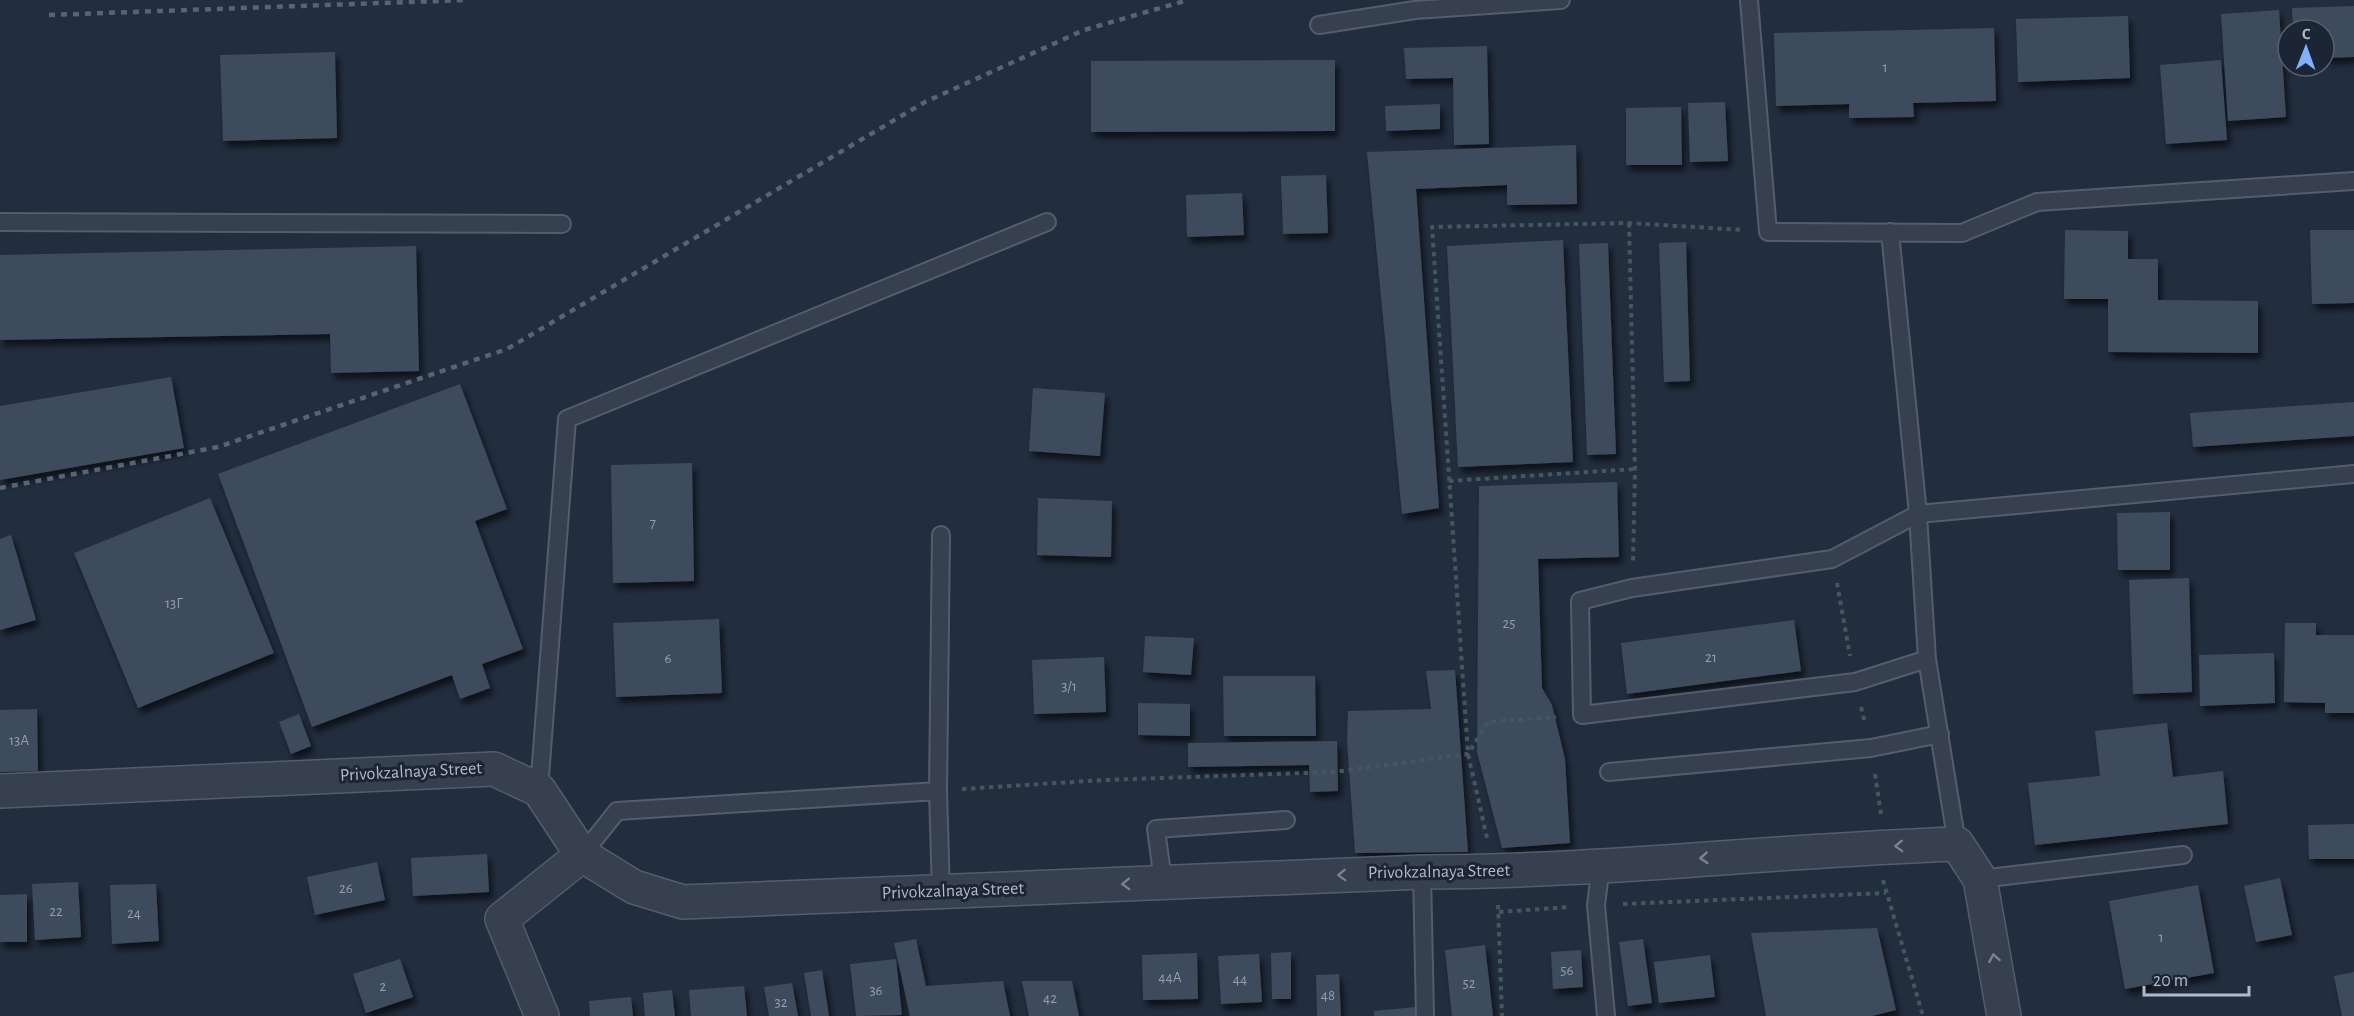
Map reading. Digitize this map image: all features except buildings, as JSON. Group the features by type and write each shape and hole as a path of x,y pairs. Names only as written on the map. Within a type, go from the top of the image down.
{"street":[{"name":"Privokzalnaya Street","path":"0,791 494,769 539,790 582,855 634,887 683,902 1422,872 1493,872 1877,847 1957,844"},
{"path":"1957,844 1980,879 2004,1016"},
{"path":"542,1016 502,919 582,855"}],"lane":[{"path":"1319,25 1415,10 1561,0"},
{"path":"1749,0 1768,231 1962,233 2037,202 2354,181"},
{"path":"0,222 562,225"},
{"path":"539,790 567,419 1047,222"},
{"path":"1890,232 1918,514 1927,659 1957,844"},
{"path":"1927,659 1855,682 1582,715 1580,601 1632,588 1832,559 1918,514 2354,474"},
{"path":"941,535 938,791 941,891"},
{"path":"1609,772 1872,748 1940,734"},
{"path":"582,855 617,811 938,791"},
{"path":"1159,882 1161,866 1156,829 1286,820"},
{"path":"1980,879 2183,855"},
{"path":"1601,865 1596,905 1606,1016"},
{"path":"1422,872 1425,1016"}],"path":[{"path":"1502,1016 1499,912 1493,872 1468,754 1432,227 1629,223 1768,231"},
{"path":"1629,223 1635,469 1632,588"},
{"path":"1449,481 1635,469"},
{"path":"1832,559 1855,682 1872,748 1883,826 1877,847 1886,893 1923,1016"},
{"path":"1468,754 1488,722 1582,715"},
{"path":"938,791 1104,780 1334,772 1468,754"},
{"path":"1499,912 1596,905 1886,893"}],"railway":[{"path":"49,15 465,0"},
{"path":"0,488 218,447 507,349 925,102 1084,30 1188,0"}]}
